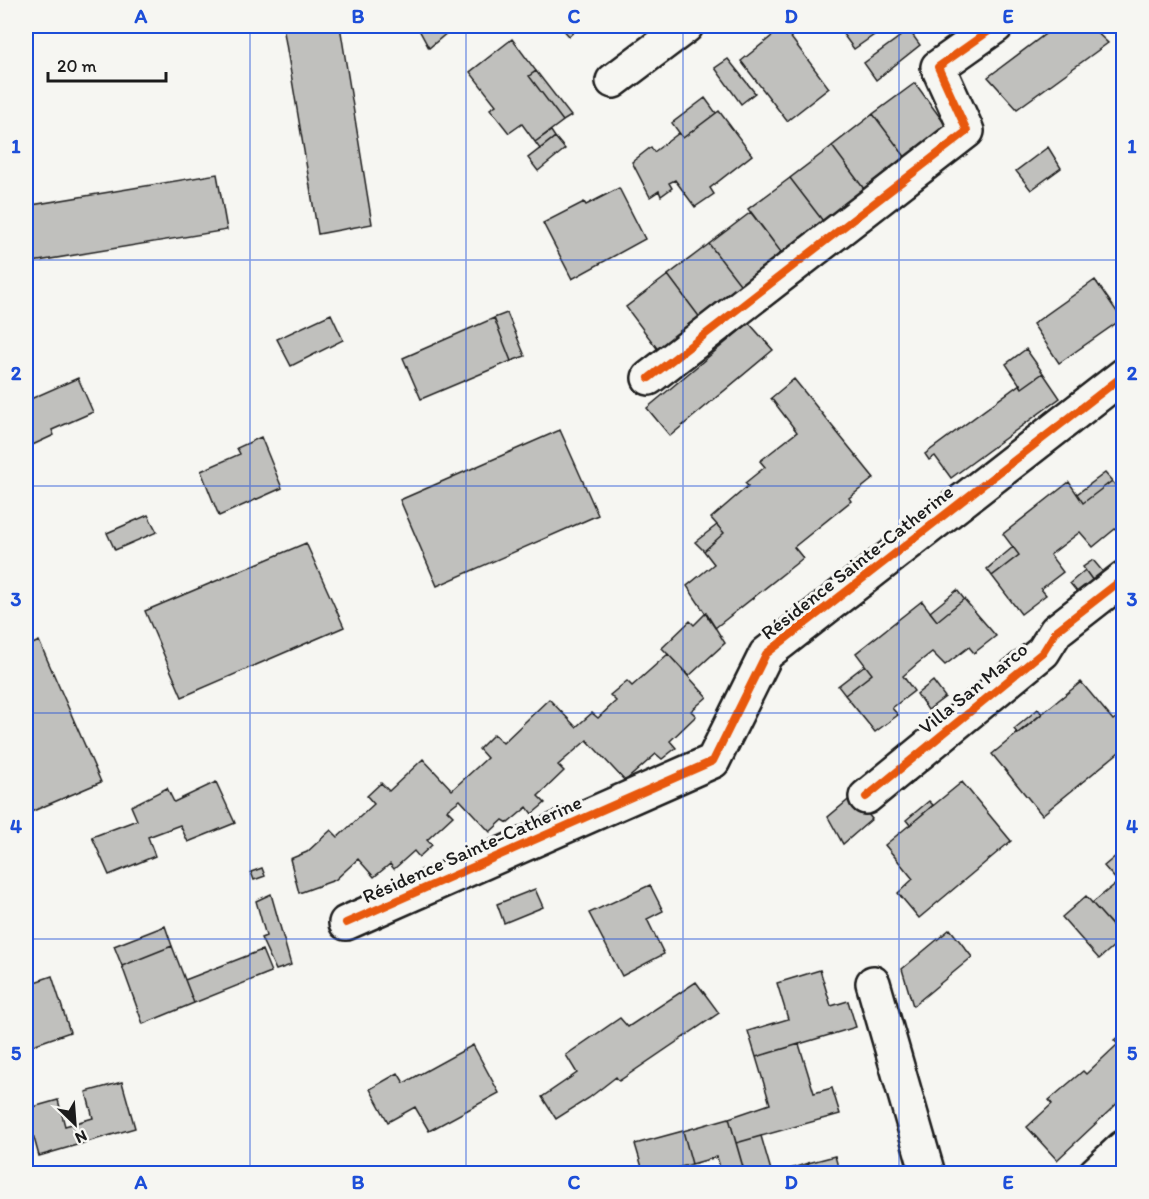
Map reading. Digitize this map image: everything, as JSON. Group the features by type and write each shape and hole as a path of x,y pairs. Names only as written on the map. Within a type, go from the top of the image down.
{"street":[{"path":"613,81 686,26"},
{"path":"649,378 967,131 938,67 996,26"},
{"name":"Résidence Sainte-Catherine","path":"346,923 713,761 766,654 1124,375"},
{"name":"Villa San Marco","path":"866,797 1043,652 1056,631 1124,578"},
{"path":"873,983 928,1173"},
{"path":"1095,1173 1124,1147"}],"building":[{"path":"283,26 340,26 372,224 318,234"},
{"path":"417,26 455,26 429,48"},
{"path":"560,26 581,26 569,36"},
{"path":"837,26 887,26 854,49"},
{"path":"1056,26 1090,26 1108,43 1017,109 988,77"},
{"path":"783,27 829,88 787,121 741,61"},
{"path":"909,30 920,45 876,80 864,63"},
{"path":"512,39 536,71 529,76 563,121 535,142 522,124 509,133 490,109 496,105 470,72"},
{"path":"728,59 755,93 741,104 715,68"},
{"path":"536,71 571,116 563,121 529,76"},
{"path":"915,83 950,131 909,162 873,114"},
{"path":"705,98 716,113 683,138 672,123"},
{"path":"719,111 752,155 710,188 714,194 695,207 675,180 669,183 672,188 661,196 659,191 650,197 632,162 651,147 654,152 679,133 683,138"},
{"path":"873,114 909,162 867,193 832,146"},
{"path":"551,131 555,137 540,149 535,142"},
{"path":"555,137 565,149 538,171 528,158"},
{"path":"832,146 867,193 826,225 790,178"},
{"path":"1048,147 1061,168 1031,190 1016,171"},
{"path":"217,174 227,230 26,263 26,206"},
{"path":"790,178 826,225 784,256 748,209"},
{"path":"619,188 645,239 572,279 543,223 584,202 586,205"},
{"path":"751,212 784,256 743,288 709,244"},
{"path":"709,244 743,288 701,319 668,275"},
{"path":"668,275 701,319 659,351 626,307"},
{"path":"1095,280 1122,319 1059,363 1033,324"},
{"path":"507,313 525,356 511,361 494,318"},
{"path":"331,314 343,340 291,366 277,339"},
{"path":"494,318 511,361 421,399 403,358"},
{"path":"749,323 773,350 670,436 647,408"},
{"path":"1026,349 1043,373 1022,388 1006,364"},
{"path":"1043,373 1060,398 951,478 935,456 929,460 925,454 1020,384 1022,388"},
{"path":"78,378 93,412 52,430 54,435 26,448 26,401"},
{"path":"794,379 874,478 849,498 851,501 794,547 803,558 715,628 687,586 714,564 704,551 724,533 711,518 748,486 745,483 765,467 760,461 797,432 771,398"},
{"path":"560,430 598,515 437,586 400,500"},
{"path":"261,437 282,488 219,516 201,471 240,454 237,448"},
{"path":"1105,473 1112,481 1083,503 1077,494"},
{"path":"1112,481 1124,497 1124,531 1120,534 1115,529 1093,547 1080,532 1050,555 1063,572 1041,589 1046,595 1021,614 992,576 1019,555 1003,534 1069,482 1083,503"},
{"path":"148,515 157,532 115,550 107,533"},
{"path":"717,525 724,533 704,551 695,542"},
{"path":"306,543 344,627 182,697 145,611"},
{"path":"1013,547 1019,555 992,576 987,569"},
{"path":"1093,560 1104,573 1093,581 1083,567"},
{"path":"1085,570 1093,581 1078,593 1070,583"},
{"path":"957,590 964,599 937,621 930,612"},
{"path":"964,599 996,636 974,653 969,647 945,665 932,652 918,663 903,676 914,691 892,708 898,715 875,732 845,695 872,674 856,653 922,601 937,621"},
{"path":"706,613 725,643 689,676 662,648 690,621 694,625"},
{"path":"39,641 101,782 26,814 26,647"},
{"path":"668,654 707,697 691,711 696,716 670,741 676,748 662,759 656,754 625,781 587,740 558,765 564,771 538,796 545,803 532,814 527,807 508,823 503,820 490,832 460,800 447,810 453,816 427,840 432,845 419,857 414,851 394,869 390,864 374,877 358,859 335,880 299,893 290,859 307,852 331,830 338,837 374,804 367,796 381,783 389,791 423,759 452,790 487,758 479,749 494,734 503,743 549,699 576,727 592,713 598,718 616,701 610,695 627,681 632,686"},
{"path":"865,665 872,674 845,695 838,686"},
{"path":"933,681 945,697 928,710 917,694"},
{"path":"1081,682 1113,720 1124,712 1124,748 1042,815 992,754"},
{"path":"1038,709 1042,714 1018,734 1014,729"},
{"path":"216,782 235,823 188,842 180,825 148,837 155,856 109,875 92,837 137,820 131,806 167,788 174,802"},
{"path":"962,782 1011,841 919,918 898,893 913,879 885,845"},
{"path":"853,796 872,819 843,844 828,817"},
{"path":"929,801 933,805 910,825 906,820"},
{"path":"1124,849 1124,934 1121,935 1092,903 1118,882 1104,866"},
{"path":"262,868 265,876 254,880 251,872"},
{"path":"650,885 663,911 647,919 664,954 622,976 589,913"},
{"path":"535,889 543,907 504,923 497,904"},
{"path":"271,894 291,965 276,970 261,938 266,936 256,901"},
{"path":"1086,896 1123,938 1099,959 1062,917"},
{"path":"165,926 172,946 122,966 114,946"},
{"path":"950,929 972,957 913,1006 902,969"},
{"path":"172,946 194,1003 143,1024 122,966"},
{"path":"262,950 271,972 194,1003 185,980"},
{"path":"820,970 831,1006 848,1001 856,1027 756,1057 748,1031 788,1019 777,983"},
{"path":"52,976 70,1032 33,1045 28,1031 26,1032 26,985"},
{"path":"696,982 719,1013 619,1081 616,1077 556,1119 542,1097 577,1073 566,1055 620,1018 628,1027"},
{"path":"1124,1032 1124,1051 1114,1040"},
{"path":"799,1044 814,1093 832,1088 840,1114 736,1143 729,1118 770,1104 756,1057"},
{"path":"1118,1044 1124,1051 1124,1097 1057,1160 1027,1127 1052,1104 1049,1100 1083,1071 1086,1074"},
{"path":"473,1045 499,1093 429,1131 415,1107 388,1122 370,1089 398,1073 404,1083"},
{"path":"122,1082 135,1128 39,1156 26,1109 58,1100 65,1126 93,1118 86,1092"},
{"path":"729,1118 745,1174 722,1174 717,1157 692,1164 683,1131"},
{"path":"683,1131 692,1164 669,1170 669,1174 644,1174 635,1144"},
{"path":"761,1136 772,1174 745,1174 736,1143"},
{"path":"835,1156 840,1174 811,1174 808,1163"},
{"path":"808,1163 811,1174 775,1174"}],"cycle path":[{"path":"649,378 967,131 938,67 996,26"},
{"path":"346,923 713,761 766,654 1124,375"},
{"path":"866,797 1043,652 1056,631 1124,578"}]}
